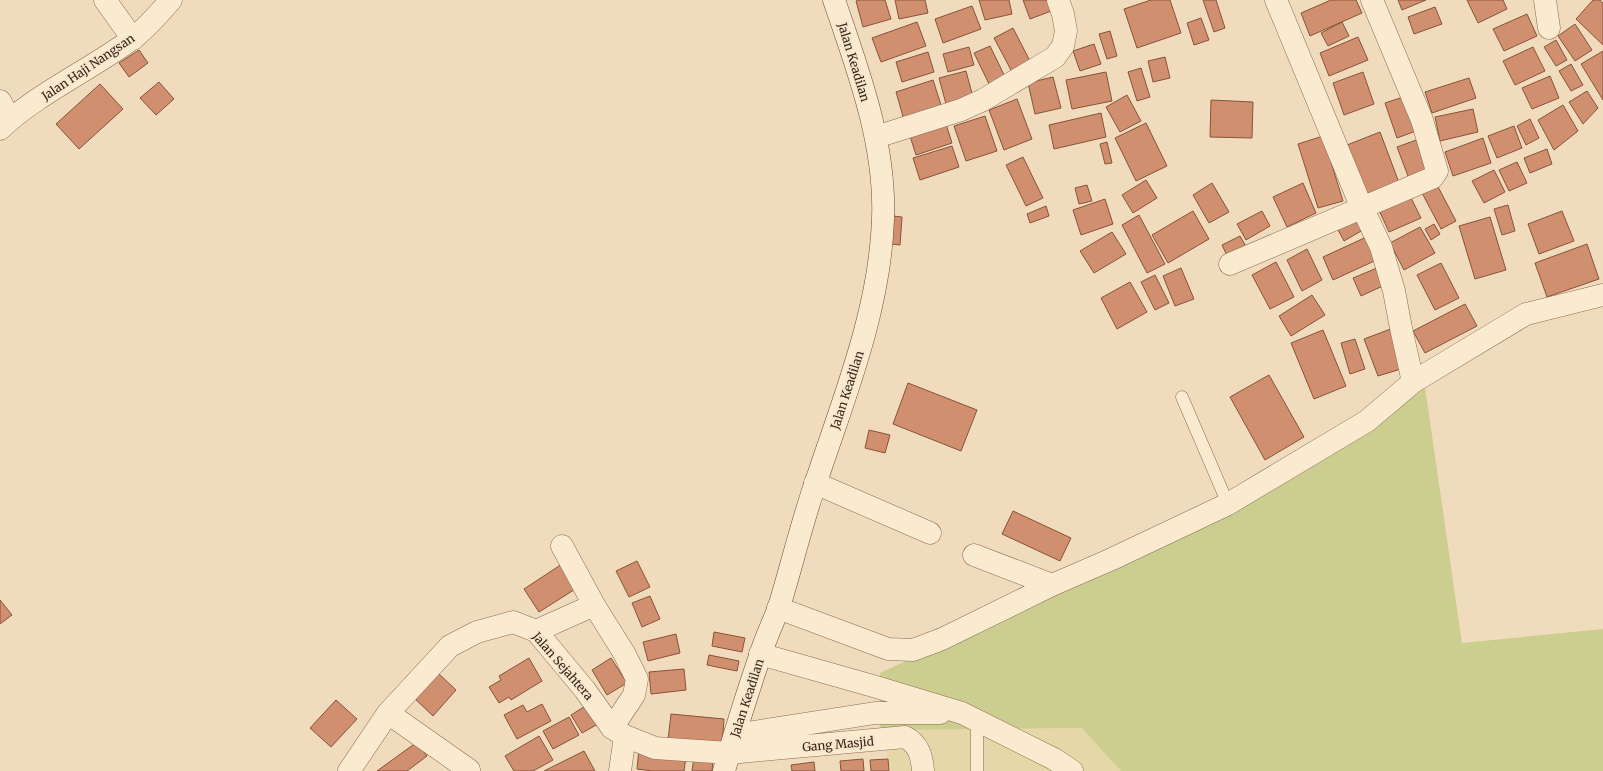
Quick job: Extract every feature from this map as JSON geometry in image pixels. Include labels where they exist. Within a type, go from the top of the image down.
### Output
[{"type":"street","points":[[104,0],[133,39]]},
{"type":"street","name":"Jalan Haji Nangsan","points":[[3,116],[80,72],[133,39],[171,0]]},
{"type":"street","name":"Jalan Keadilan","points":[[729,753],[760,654],[778,608],[815,482],[857,361],[874,297],[881,250],[883,218],[882,176],[876,137],[857,68],[834,0]]},
{"type":"street","points":[[876,137],[961,110],[983,100],[1055,57],[1063,46],[1066,32],[1063,14],[1058,0]]},
{"type":"street","points":[[1276,0],[1362,208],[1381,247],[1390,276],[1413,382]]},
{"type":"street","points":[[1230,264],[1432,178],[1437,171],[1422,120],[1372,0]]},
{"type":"street","points":[[1545,0],[1549,28]]},
{"type":"street","points":[[778,608],[888,649],[913,650],[942,639],[1052,585],[1112,559],[1228,504],[1368,421],[1413,382],[1526,314],[1603,295]]},
{"type":"street","points":[[815,482],[930,533]]},
{"type":"street","points":[[562,546],[594,605],[624,652],[637,679],[634,695],[618,732],[620,771]]},
{"type":"street","points":[[974,555],[1052,585]]},
{"type":"street","points":[[536,631],[594,605]]},
{"type":"street","name":"Jalan Sejahtera","points":[[349,771],[388,712],[450,646],[477,632],[513,622],[536,631],[618,732]]},
{"type":"street","points":[[760,654],[873,686],[970,717],[1054,759],[1072,771]]},
{"type":"street","points":[[388,712],[469,770]]},
{"type":"street","points":[[618,732],[655,748],[729,753],[875,713],[970,717]]},
{"type":"street","name":"Gang Masjid","points":[[729,753],[905,737],[915,744],[922,759],[923,771]]},
{"type":"lane","points":[[1182,397],[1228,504]]},
{"type":"lane","points":[[970,717],[977,771]]},
{"type":"shaded area","points":[[1082,728],[1121,771],[891,771],[880,730]]},
{"type":"green space","points":[[1424,380],[1462,643],[1603,629],[1603,771],[1121,771],[1082,728],[880,730],[880,673],[1197,524]]},
{"type":"building","points":[[885,0],[891,19],[863,27],[856,1]]},
{"type":"building","points":[[895,0],[925,0],[928,13],[899,19]]},
{"type":"building","points":[[979,0],[1009,0],[1012,14],[985,20]]},
{"type":"building","points":[[1023,0],[1051,0],[1054,10],[1030,19]]},
{"type":"building","points":[[1151,0],[1170,0],[1181,33],[1137,48],[1124,9]]},
{"type":"building","points":[[1203,0],[1216,0],[1225,28],[1214,32]]},
{"type":"building","points":[[1331,0],[1356,0],[1362,13],[1310,36],[1301,13]]},
{"type":"building","points":[[1398,0],[1426,0],[1402,10]]},
{"type":"building","points":[[1467,0],[1503,0],[1507,9],[1478,23]]},
{"type":"building","points":[[1593,0],[1600,0],[1603,3],[1603,45],[1576,19]]},
{"type":"building","points":[[972,6],[981,29],[943,43],[935,19]]},
{"type":"building","points":[[1435,7],[1442,24],[1414,34],[1408,17]]},
{"type":"building","points":[[1527,14],[1537,36],[1504,51],[1493,29]]},
{"type":"building","points":[[1201,18],[1209,40],[1194,45],[1187,23]]},
{"type":"building","points":[[917,22],[926,46],[881,62],[872,38]]},
{"type":"building","points":[[1342,22],[1349,36],[1328,46],[1321,33]]},
{"type":"building","points":[[1575,24],[1592,50],[1575,61],[1558,36]]},
{"type":"building","points":[[1013,28],[1031,63],[1012,72],[994,38]]},
{"type":"building","points":[[1110,31],[1117,56],[1107,59],[1099,34]]},
{"type":"building","points":[[1358,37],[1368,60],[1329,76],[1320,53]]},
{"type":"building","points":[[1556,40],[1567,60],[1556,66],[1544,47]]},
{"type":"building","points":[[1094,44],[1101,64],[1080,71],[1073,51]]},
{"type":"building","points":[[990,46],[1006,79],[990,86],[974,53]]},
{"type":"building","points":[[969,47],[974,65],[948,72],[943,54]]},
{"type":"building","points":[[1533,47],[1545,71],[1515,85],[1503,61]]},
{"type":"building","points":[[139,50],[148,63],[129,77],[119,63]]},
{"type":"building","points":[[1603,51],[1603,100],[1581,64]]},
{"type":"building","points":[[928,52],[934,72],[902,82],[896,62]]},
{"type":"building","points":[[1165,57],[1170,78],[1153,82],[1148,61]]},
{"type":"building","points":[[1571,64],[1583,85],[1571,91],[1559,71]]},
{"type":"building","points":[[1141,68],[1150,97],[1137,101],[1128,72]]},
{"type":"building","points":[[966,71],[973,97],[946,104],[939,78]]},
{"type":"building","points":[[1106,72],[1112,101],[1072,109],[1066,80]]},
{"type":"building","points":[[1363,72],[1374,104],[1344,115],[1333,83]]},
{"type":"building","points":[[1550,76],[1559,98],[1532,109],[1522,88]]},
{"type":"building","points":[[1053,77],[1061,108],[1035,114],[1028,83]]},
{"type":"building","points":[[1469,78],[1476,98],[1432,113],[1425,92]]},
{"type":"building","points":[[933,80],[942,108],[904,120],[896,92]]},
{"type":"building","points":[[159,82],[174,99],[156,115],[140,98]]},
{"type":"building","points":[[100,84],[123,109],[79,149],[56,124]]},
{"type":"building","points":[[1587,91],[1598,108],[1583,124],[1569,102]]},
{"type":"building","points":[[1127,95],[1141,121],[1120,132],[1106,107]]},
{"type":"building","points":[[1403,97],[1416,131],[1397,138],[1385,103]]},
{"type":"building","points":[[1017,99],[1032,139],[1004,150],[989,110]]},
{"type":"building","points":[[1211,100],[1253,102],[1252,138],[1210,137]]},
{"type":"building","points":[[1563,105],[1578,131],[1554,150],[1538,120]]},
{"type":"building","points":[[1473,109],[1478,132],[1440,141],[1435,117]]},
{"type":"building","points":[[1101,113],[1106,137],[1054,149],[1049,125]]},
{"type":"building","points":[[985,116],[997,151],[966,161],[954,126]]},
{"type":"building","points":[[1530,119],[1539,138],[1526,145],[1517,126]]},
{"type":"building","points":[[945,121],[952,143],[916,155],[909,133]]},
{"type":"building","points":[[1146,123],[1167,166],[1136,181],[1115,138]]},
{"type":"building","points":[[1514,126],[1522,148],[1497,158],[1488,136]]},
{"type":"building","points":[[1380,132],[1401,188],[1369,201],[1347,145]]},
{"type":"building","points":[[1323,136],[1343,201],[1318,208],[1298,144]]},
{"type":"building","points":[[1483,138],[1491,163],[1453,176],[1445,152]]},
{"type":"building","points":[[1419,139],[1434,176],[1411,184],[1397,147]]},
{"type":"building","points":[[1107,142],[1112,163],[1105,164],[1100,144]]},
{"type":"building","points":[[952,146],[959,167],[920,180],[913,158]]},
{"type":"building","points":[[1547,149],[1552,164],[1530,173],[1524,158]]},
{"type":"building","points":[[1023,157],[1043,198],[1026,206],[1006,165]]},
{"type":"building","points":[[1517,162],[1527,183],[1509,191],[1499,170]]},
{"type":"building","points":[[1494,170],[1505,192],[1484,203],[1472,181]]},
{"type":"building","points":[[1146,180],[1157,198],[1133,213],[1122,195]]},
{"type":"building","points":[[1212,183],[1229,212],[1209,223],[1193,195]]},
{"type":"building","points":[[1303,183],[1316,213],[1287,227],[1273,197]]},
{"type":"building","points":[[1436,183],[1456,221],[1441,229],[1421,191]]},
{"type":"building","points":[[1087,185],[1092,201],[1079,204],[1075,188]]},
{"type":"building","points":[[1409,194],[1421,218],[1389,232],[1378,208]]},
{"type":"building","points":[[1105,199],[1113,224],[1081,235],[1073,210]]},
{"type":"building","points":[[1508,205],[1515,231],[1502,235],[1494,209]]},
{"type":"building","points":[[1046,206],[1049,216],[1030,223],[1027,214]]},
{"type":"building","points":[[1193,211],[1209,239],[1168,263],[1152,235]]},
{"type":"building","points":[[1262,211],[1270,226],[1246,240],[1237,224]]},
{"type":"building","points":[[1562,211],[1574,241],[1539,254],[1528,224]]},
{"type":"building","points":[[1360,212],[1368,227],[1344,241],[1336,226]]},
{"type":"building","points":[[884,215],[902,217],[900,245],[882,243]]},
{"type":"building","points":[[1139,215],[1165,264],[1147,273],[1122,225]]},
{"type":"building","points":[[1490,217],[1506,270],[1475,279],[1459,226]]},
{"type":"building","points":[[1434,224],[1440,234],[1431,240],[1425,229]]},
{"type":"building","points":[[1420,227],[1435,253],[1404,270],[1390,243]]},
{"type":"building","points":[[1112,232],[1126,254],[1094,273],[1080,251]]},
{"type":"building","points":[[1373,234],[1383,257],[1333,280],[1323,257]]},
{"type":"building","points":[[1240,236],[1248,250],[1229,260],[1222,245]]},
{"type":"building","points":[[1587,244],[1599,279],[1547,297],[1535,263]]},
{"type":"building","points":[[1307,249],[1322,280],[1302,291],[1287,260]]},
{"type":"building","points":[[1276,262],[1294,297],[1270,309],[1252,275]]},
{"type":"building","points":[[1441,263],[1459,298],[1435,310],[1417,275]]},
{"type":"building","points":[[1181,268],[1194,299],[1175,306],[1163,276]]},
{"type":"building","points":[[1377,268],[1385,285],[1361,296],[1353,278]]},
{"type":"building","points":[[1155,275],[1169,303],[1155,310],[1141,282]]},
{"type":"building","points":[[1130,282],[1147,312],[1117,329],[1101,298]]},
{"type":"building","points":[[1312,295],[1325,315],[1291,336],[1279,316]]},
{"type":"building","points":[[1465,304],[1477,326],[1425,353],[1413,331]]},
{"type":"building","points":[[1396,327],[1401,369],[1378,376],[1364,339]]},
{"type":"building","points":[[1323,330],[1346,386],[1314,399],[1291,343]]},
{"type":"building","points":[[1355,339],[1365,369],[1350,374],[1341,343]]},
{"type":"building","points":[[1269,375],[1304,437],[1265,460],[1230,397]]},
{"type":"building","points":[[908,383],[977,410],[961,451],[893,424]]},
{"type":"building","points":[[869,430],[890,435],[885,453],[865,448]]},
{"type":"building","points":[[1013,511],[1071,538],[1060,561],[1002,534]]},
{"type":"building","points":[[637,561],[650,587],[629,597],[616,571]]},
{"type":"building","points":[[562,564],[577,588],[539,612],[524,589]]},
{"type":"building","points":[[650,596],[660,619],[642,627],[632,603]]},
{"type":"building","points":[[0,600],[12,615],[0,624]]},
{"type":"building","points":[[714,632],[745,638],[742,652],[712,646]]},
{"type":"building","points":[[676,634],[680,653],[648,661],[643,642]]},
{"type":"building","points":[[709,655],[739,661],[737,671],[707,665]]},
{"type":"building","points":[[529,658],[542,681],[511,700],[509,697],[499,703],[489,687],[501,680],[499,676]]},
{"type":"building","points":[[611,658],[627,683],[607,695],[592,670]]},
{"type":"building","points":[[684,669],[686,690],[651,694],[649,672]]},
{"type":"building","points":[[438,673],[456,690],[433,716],[414,698]]},
{"type":"building","points":[[336,700],[357,719],[331,747],[310,728]]},
{"type":"building","points":[[542,704],[551,721],[517,739],[504,715],[523,705],[527,712]]},
{"type":"building","points":[[587,705],[598,724],[582,733],[571,715]]},
{"type":"building","points":[[671,714],[724,719],[722,745],[668,740]]},
{"type":"building","points":[[569,717],[579,735],[553,749],[543,731]]},
{"type":"building","points":[[539,736],[553,760],[533,771],[514,771],[505,756]]},
{"type":"building","points":[[417,742],[427,756],[407,771],[377,771]]},
{"type":"building","points":[[639,749],[686,757],[684,771],[652,771],[637,769]]},
{"type":"building","points":[[584,751],[595,771],[544,771]]},
{"type":"building","points":[[694,757],[713,760],[712,771],[692,771]]},
{"type":"building","points":[[863,759],[864,771],[841,771],[840,761]]},
{"type":"building","points":[[888,759],[889,771],[871,771],[870,760]]},
{"type":"building","points":[[814,762],[815,771],[792,771],[791,765]]}]
